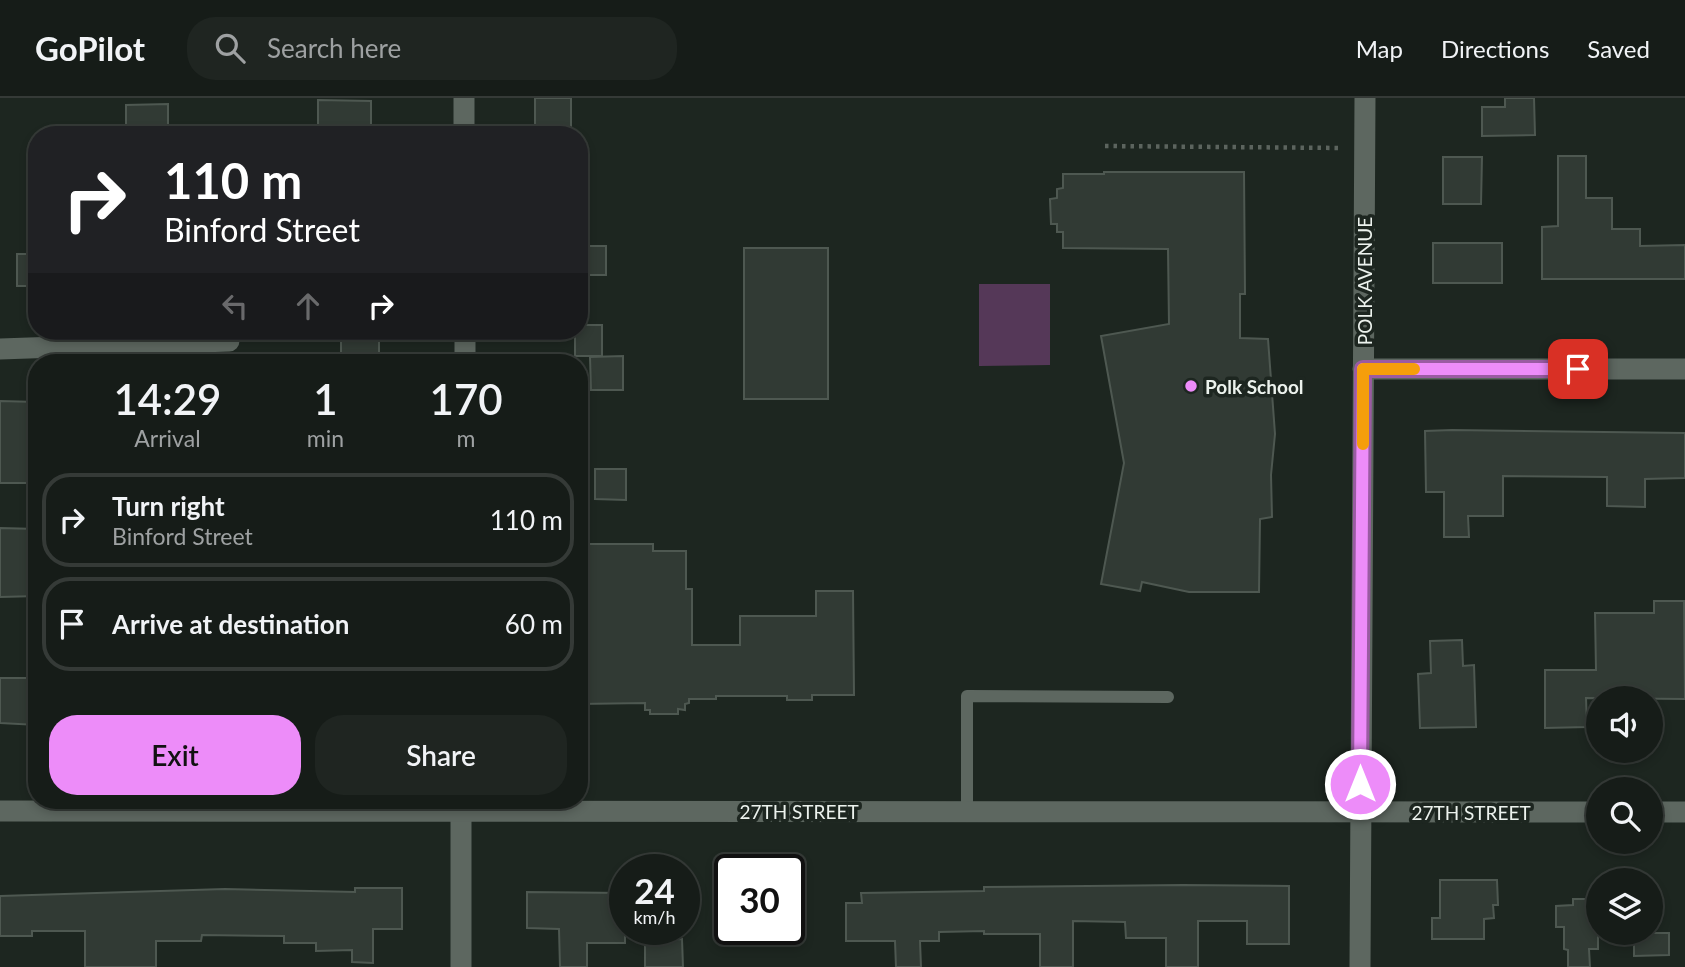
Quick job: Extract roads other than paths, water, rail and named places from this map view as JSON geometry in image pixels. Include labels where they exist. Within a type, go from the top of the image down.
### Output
[{"type":"street","points":[[464,98],[464,126]]},
{"type":"street","name":"POLK AVENUE","points":[[1360,967],[1365,98]]},
{"type":"street","points":[[0,349],[229,341]]},
{"type":"street","points":[[1363,369],[1685,369]]},
{"type":"street","name":"27TH STREET","points":[[588,807],[967,812],[1586,812]]},
{"type":"street","name":"27TH STREET","points":[[0,811],[154,809]]},
{"type":"street","points":[[461,809],[461,967]]},
{"type":"street","points":[[1663,812],[1685,812]]},
{"type":"lane","points":[[967,812],[967,696],[1168,697]]},
{"type":"place","name":"Polk School","points":[[1191,386]]}]
